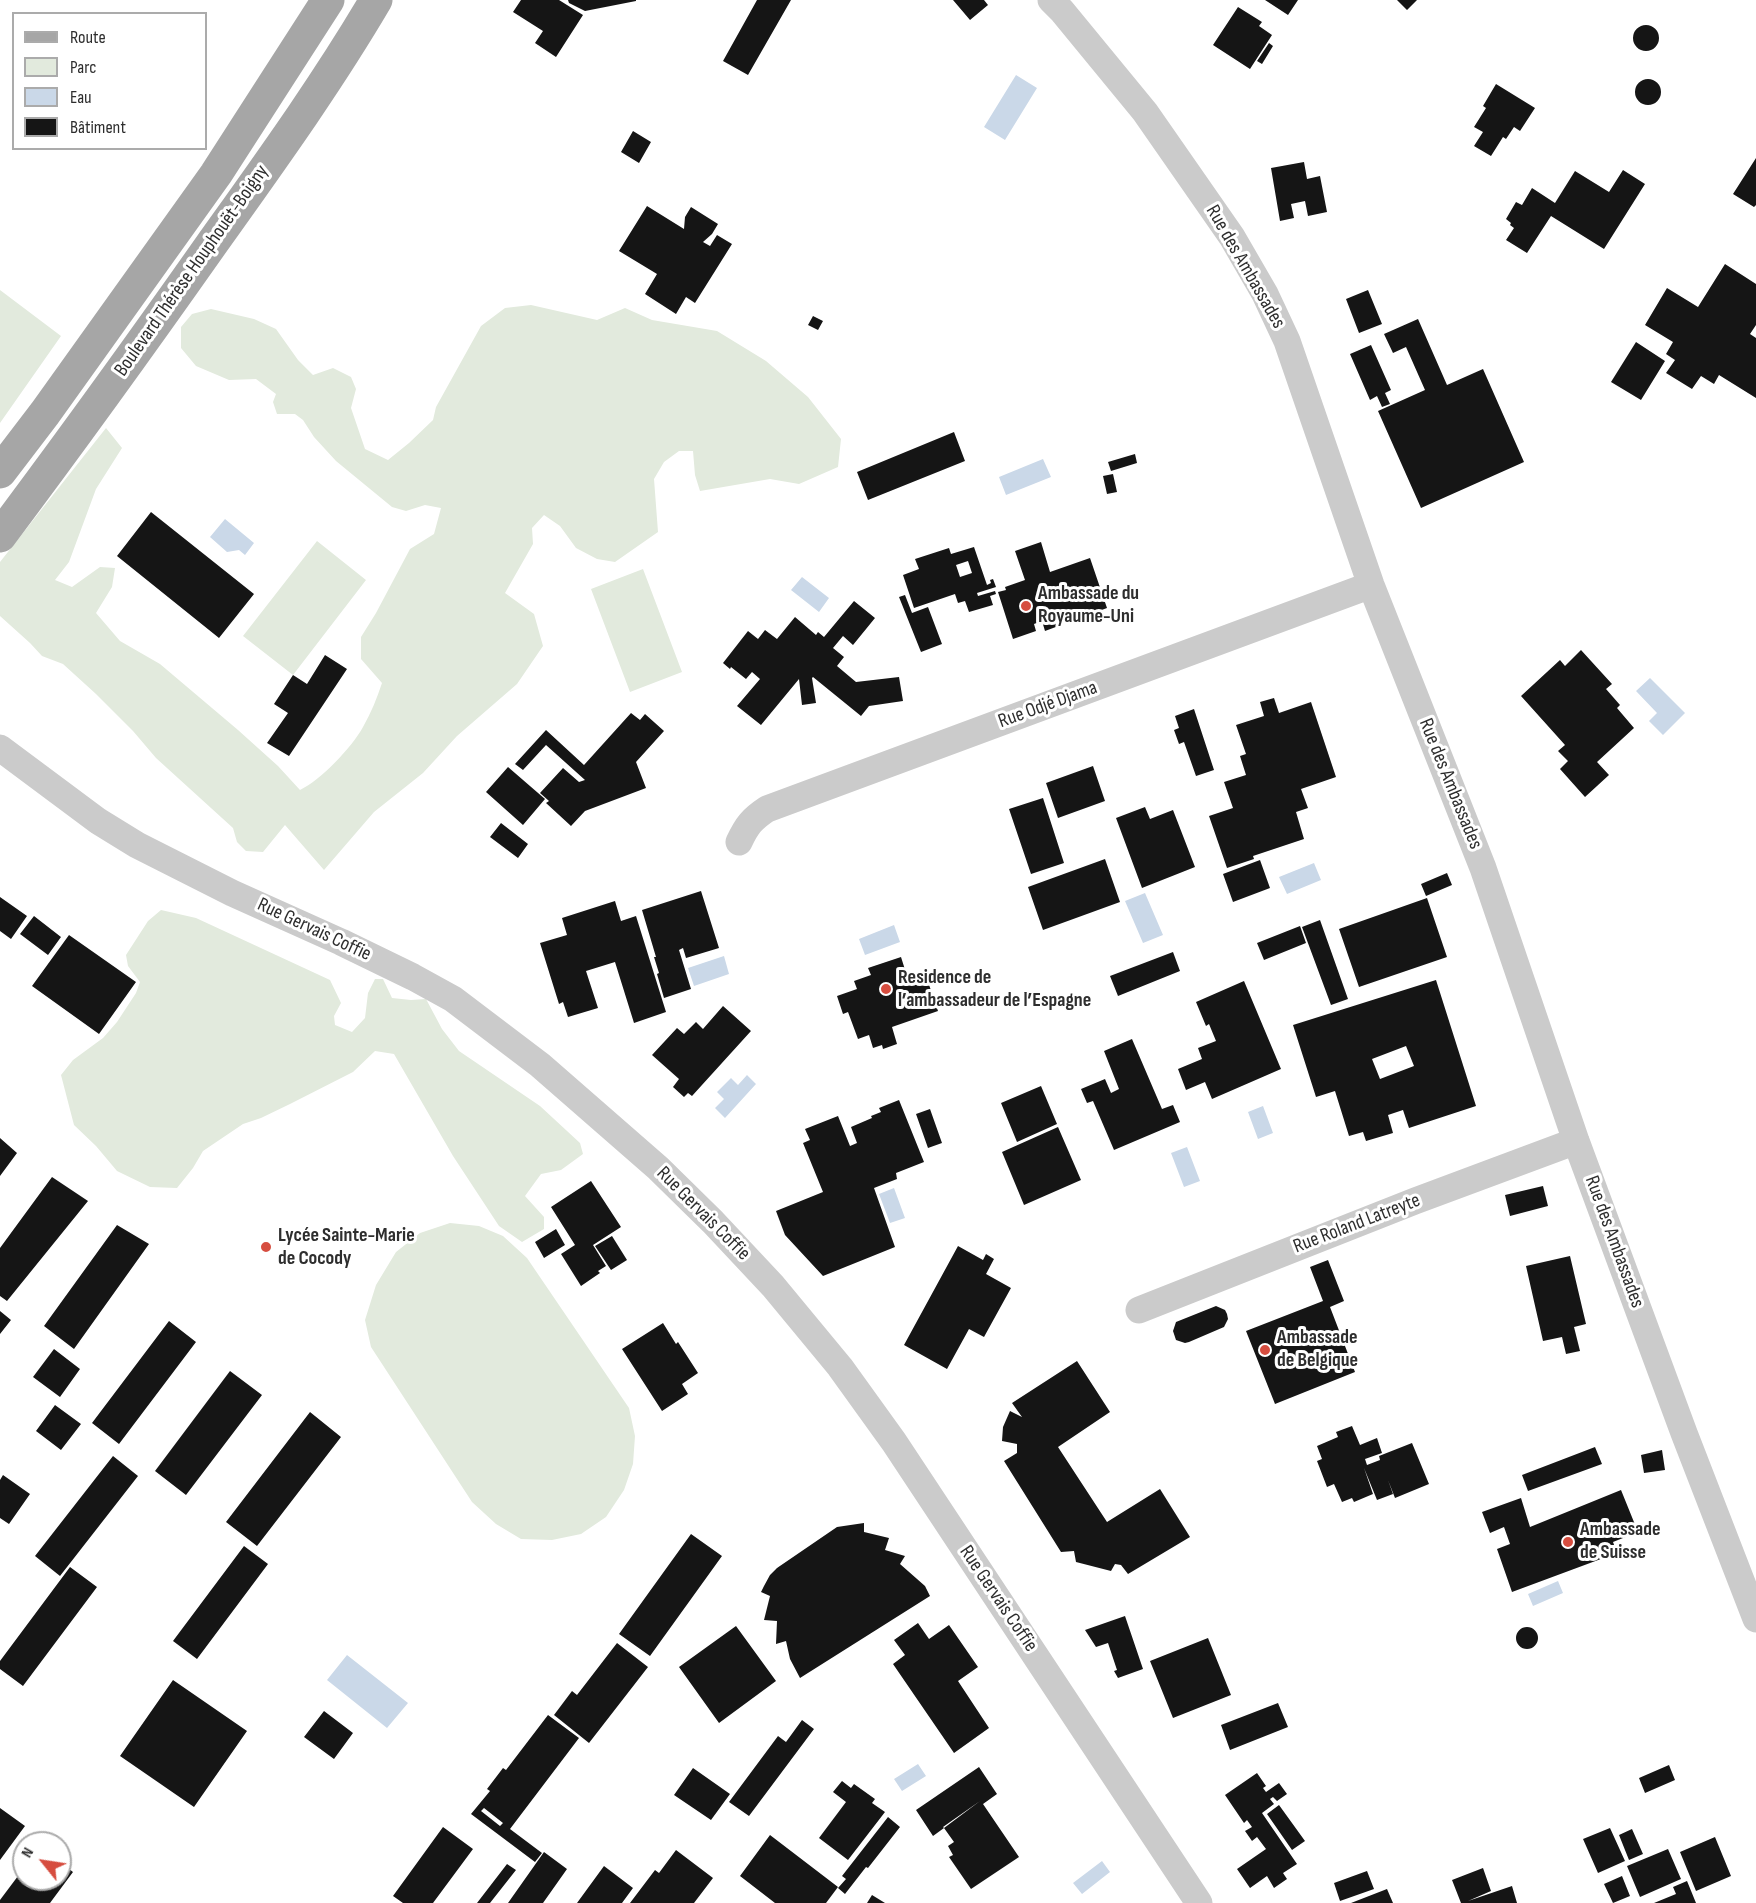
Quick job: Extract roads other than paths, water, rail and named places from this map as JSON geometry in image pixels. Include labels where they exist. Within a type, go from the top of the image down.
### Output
[{"type":"main road","name":"Boulevard Thérèse Houphouët-Boigny","points":[[0,472],[45,413],[216,174],[328,0]]},
{"type":"main road","name":"Boulevard Thérèse Houphouët-Boigny","points":[[0,536],[83,426],[256,181],[312,100],[376,0]]},
{"type":"street","name":"Rue des Ambassades","points":[[1051,0],[1145,112],[1232,237],[1265,294],[1287,341],[1371,585],[1483,868],[1576,1141],[1684,1433],[1756,1619]]},
{"type":"street","name":"Rue Odjé Djama","points":[[739,842],[747,825],[768,809],[1371,585]]},
{"type":"street","name":"Rue Gervais Coffie","points":[[0,748],[98,821],[137,845],[232,893],[352,946],[453,999],[540,1065],[658,1168],[713,1222],[773,1287],[840,1367],[894,1442],[1199,1903]]},
{"type":"street","name":"Rue Roland Latreyte","points":[[1139,1310],[1576,1141]]},
{"type":"water","points":[[1016,75],[1037,88],[1005,140],[984,127]]},
{"type":"water","points":[[1043,459],[1051,477],[1006,495],[999,477]]},
{"type":"water","points":[[225,519],[254,543],[245,555],[239,550],[227,552],[210,537]]},
{"type":"water","points":[[802,577],[829,598],[819,612],[791,590]]},
{"type":"water","points":[[1650,678],[1685,713],[1663,735],[1649,721],[1657,713],[1636,691]]},
{"type":"water","points":[[1314,863],[1321,880],[1287,894],[1279,877]]},
{"type":"water","points":[[1145,893],[1163,935],[1143,943],[1125,901]]},
{"type":"water","points":[[894,925],[900,942],[865,955],[859,939]]},
{"type":"water","points":[[724,956],[729,974],[694,986],[688,968]]},
{"type":"water","points":[[747,1075],[756,1084],[725,1118],[715,1108],[724,1099],[717,1092],[731,1078],[738,1085]]},
{"type":"water","points":[[1263,1106],[1273,1133],[1258,1139],[1248,1112]]},
{"type":"water","points":[[1187,1147],[1200,1181],[1184,1187],[1171,1153]]},
{"type":"water","points":[[894,1188],[905,1218],[890,1223],[879,1194]]},
{"type":"water","points":[[1558,1581],[1563,1593],[1533,1606],[1528,1594]]},
{"type":"water","points":[[347,1655],[408,1703],[387,1728],[327,1680]]},
{"type":"water","points":[[918,1764],[926,1776],[902,1791],[894,1779]]},
{"type":"water","points":[[1102,1861],[1110,1872],[1082,1894],[1073,1883]]},
{"type":"place","name":"Ambassade du Royaume-Uni","points":[[1026,606]]},
{"type":"place","name":"Residence de l’ambassadeur de l’Espagne","points":[[886,989]]},
{"type":"place","name":"Lycée Sainte-Marie de Cocody","points":[[266,1247]]},
{"type":"place","name":"Ambassade de Belgique","points":[[1265,1350]]},
{"type":"place","name":"Ambassade de Suisse","points":[[1568,1542]]}]
